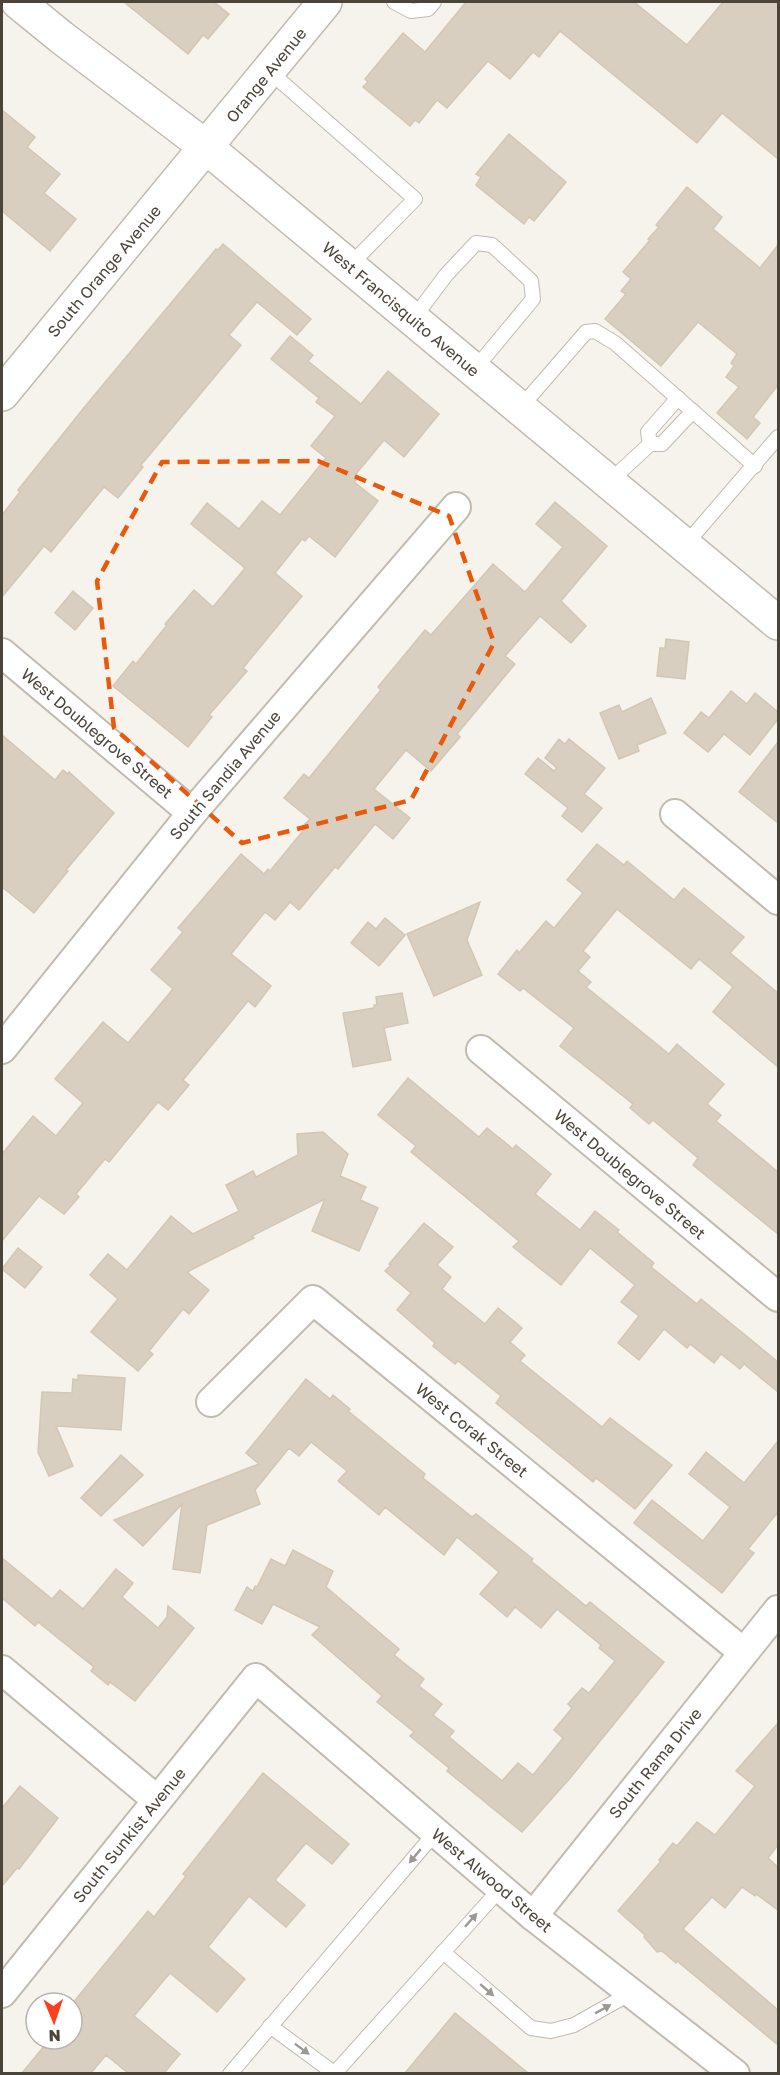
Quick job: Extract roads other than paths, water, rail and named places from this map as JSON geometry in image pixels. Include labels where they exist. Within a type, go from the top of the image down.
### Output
[{"type":"street","name":"West Francisquito Avenue","points":[[18,2],[206,147],[778,623]]},
{"type":"street","name":"Orange Avenue","points":[[206,147],[326,2]]},
{"type":"street","name":"South Orange Avenue","points":[[2,394],[206,147]]},
{"type":"street","name":"South Sandia Avenue","points":[[2,1050],[192,813],[456,507]]},
{"type":"street","name":"West Doublegrove Street","points":[[2,653],[192,813]]},
{"type":"street","points":[[675,814],[778,900]]},
{"type":"street","name":"West Doublegrove Street","points":[[481,1050],[778,1297]]},
{"type":"street","name":"West Corak Street","points":[[211,1402],[313,1300],[743,1652]]},
{"type":"street","name":"South Rama Drive","points":[[532,1916],[778,1610]]},
{"type":"street","points":[[2,1670],[157,1800]]},
{"type":"street","name":"West Alwood Street","points":[[256,1678],[532,1916],[735,2073]]},
{"type":"street","name":"South Sunkist Avenue","points":[[2,1993],[256,1678]]},
{"type":"lane","points":[[394,2],[411,11],[428,9],[434,2]]},
{"type":"lane","points":[[269,71],[415,199],[349,266]]},
{"type":"lane","points":[[413,319],[446,275],[476,243],[492,244],[531,281],[533,299],[474,370]]},
{"type":"lane","points":[[520,408],[586,332],[595,331],[606,336],[755,466]]},
{"type":"lane","points":[[650,444],[648,432],[678,398]]},
{"type":"lane","points":[[608,483],[650,444],[662,444],[693,411]]},
{"type":"lane","points":[[685,544],[778,437]]},
{"type":"lane","points":[[230,2073],[435,1833]]},
{"type":"lane","points":[[270,2026],[334,2073],[500,1889]]},
{"type":"lane","points":[[443,1952],[531,2028],[551,2031],[574,2025],[631,1993]]}]
